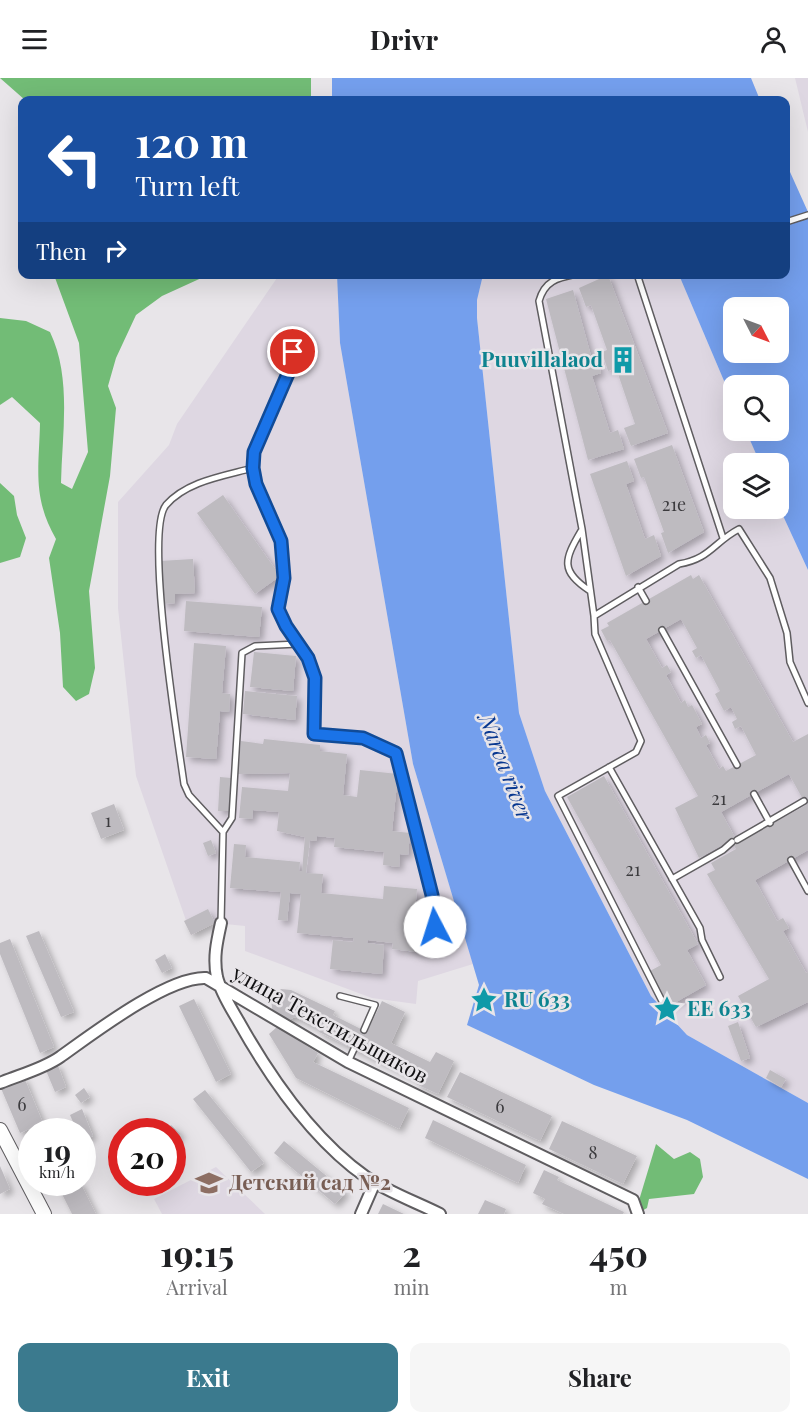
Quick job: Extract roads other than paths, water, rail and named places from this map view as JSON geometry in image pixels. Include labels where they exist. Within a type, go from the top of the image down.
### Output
[{"type":"street","points":[[221,923],[215,964],[221,989],[256,1053],[282,1091],[344,1158],[375,1182],[440,1214]]},
{"type":"street","name":"улица Текстильщиков","points":[[0,1083],[58,1058],[99,1028],[195,978],[206,978],[221,989],[348,1062],[633,1200],[638,1214]]},
{"type":"street","points":[[0,1130],[44,1214]]},
{"type":"street","points":[[361,1214],[375,1182]]},
{"type":"lane","points":[[790,221],[808,215]]},
{"type":"lane","points":[[560,279],[549,282],[542,290],[539,301],[582,529],[595,634],[641,741],[636,752],[558,796],[664,1005]]},
{"type":"lane","points":[[639,279],[723,538]]},
{"type":"lane","points":[[298,332],[290,369],[254,452],[253,468],[256,484],[281,541],[284,578],[278,609],[308,658],[315,678],[314,734],[363,738],[396,753],[432,895],[435,927]]},
{"type":"lane","points":[[223,832],[189,795],[184,784],[157,568],[158,523],[165,506],[189,488],[253,468]]},
{"type":"lane","points":[[582,529],[567,559],[569,572],[574,581],[590,591]]},
{"type":"lane","points":[[594,616],[679,564],[706,556],[723,538],[739,529],[770,578],[785,624],[790,662],[808,703]]},
{"type":"lane","points":[[638,587],[646,601]]},
{"type":"lane","points":[[662,630],[738,765]]},
{"type":"lane","points":[[221,923],[223,832],[232,818],[242,653],[255,646],[298,644]]},
{"type":"lane","points":[[609,767],[700,928],[702,940],[720,977]]},
{"type":"lane","points":[[754,794],[770,823]]},
{"type":"lane","points":[[672,879],[804,801]]},
{"type":"lane","points":[[790,860],[808,891]]},
{"type":"lane","points":[[340,996],[375,1005],[364,1030]]},
{"type":"lane","points":[[348,1062],[354,1049]]},
{"type":"water","points":[[332,78],[751,78],[758,96],[332,96]]},
{"type":"water","points":[[790,172],[808,212],[808,570],[785,519],[789,519],[789,453],[756,453],[750,441],[789,441],[789,375],[723,375],[723,378],[681,279],[790,279]]},
{"type":"water","name":"Narva river","points":[[337,279],[482,279],[477,300],[477,318],[519,713],[545,791],[651,996],[687,1035],[808,1103],[808,1179],[687,1120],[594,1085],[467,1025],[479,985],[413,764],[340,343]]},
{"type":"place","name":"Puuvillalaod","points":[[623,360]]},
{"type":"place","name":"RU 633","points":[[484,1000]]},
{"type":"place","name":"EE 633","points":[[667,1009]]},
{"type":"place","name":"Детский сад №2","points":[[209,1183]]}]
